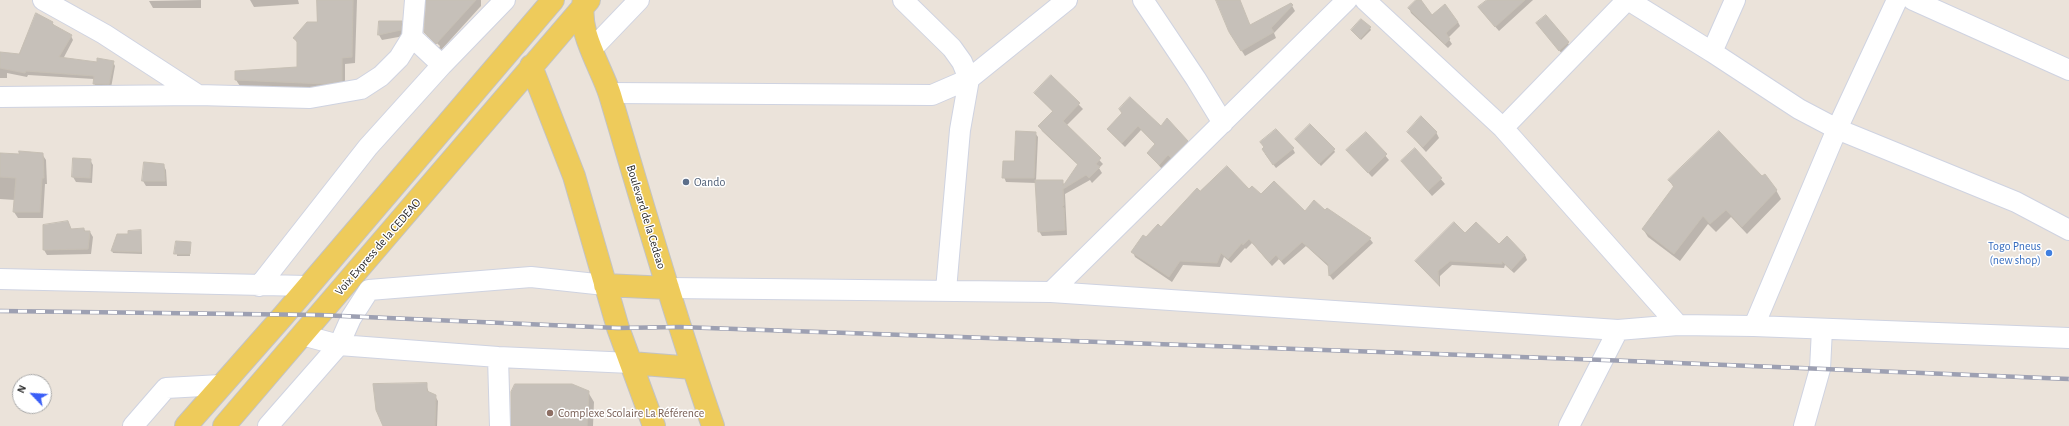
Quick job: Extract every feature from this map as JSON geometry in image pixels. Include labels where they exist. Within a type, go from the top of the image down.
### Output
[{"type":"main road","points":[[552,2],[545,39],[531,66],[574,176],[605,285],[654,426]]},
{"type":"main road","points":[[186,426],[552,2]]},
{"type":"main road","name":"Boulevard de la Cedeao","points":[[585,3],[586,32],[609,93],[668,288],[713,426]]},
{"type":"main road","points":[[531,66],[585,3]]},
{"type":"main road","name":"Voix Express de la CEDEAO","points":[[224,426],[531,66]]},
{"type":"main road","points":[[605,285],[668,288]]},
{"type":"main road","points":[[631,363],[693,368]]},
{"type":"street","points":[[43,0],[104,34],[198,95]]},
{"type":"street","points":[[0,97],[198,95],[310,98],[361,89],[381,76],[399,58],[412,37],[415,0]]},
{"type":"street","points":[[258,286],[368,147],[442,65],[506,0]]},
{"type":"street","points":[[592,49],[639,0]]},
{"type":"street","points":[[903,0],[952,48],[962,62],[969,79],[960,130],[946,290]]},
{"type":"street","points":[[609,93],[932,95],[946,91],[969,79],[1067,0]]},
{"type":"street","points":[[1143,0],[1196,79],[1223,123]]},
{"type":"street","points":[[1051,292],[1347,0]]},
{"type":"street","points":[[1365,0],[1504,128],[1678,325]]},
{"type":"street","points":[[1504,128],[1628,0],[1712,52],[1800,110],[1837,129],[2016,202],[2069,230]]},
{"type":"street","points":[[1712,52],[1735,0]]},
{"type":"street","points":[[1754,326],[1837,129],[1897,0]]},
{"type":"street","points":[[1912,0],[2069,70]]},
{"type":"street","points":[[412,37],[442,65]]},
{"type":"street","points":[[268,426],[339,345],[351,318],[369,290],[531,277],[605,285]]},
{"type":"street","points":[[0,279],[307,286]]},
{"type":"street","points":[[668,288],[1051,292],[1618,330],[1678,325],[1754,326],[2069,338]]},
{"type":"street","points":[[1804,426],[1820,369],[1822,329]]},
{"type":"street","points":[[1569,426],[1618,330]]},
{"type":"street","points":[[302,335],[339,345],[498,357],[631,363]]},
{"type":"street","points":[[498,357],[500,426]]},
{"type":"street","points":[[132,426],[166,388],[221,385]]},
{"type":"building","points":[[317,0],[353,0],[352,57],[342,58],[342,81],[326,84],[235,80],[235,71],[297,67],[297,41],[293,38],[307,22],[317,22]]},
{"type":"building","points":[[426,0],[476,0],[436,44],[424,32]]},
{"type":"building","points":[[1216,0],[1240,0],[1250,25],[1291,3],[1293,5],[1271,28],[1274,32],[1241,51],[1229,32]]},
{"type":"building","points":[[1416,0],[1421,0],[1432,15],[1445,4],[1458,22],[1446,33],[1450,39],[1445,44],[1408,8]]},
{"type":"building","points":[[1487,0],[1525,0],[1495,27],[1478,7]]},
{"type":"building","points":[[36,13],[72,35],[59,57],[97,62],[97,58],[114,61],[109,84],[93,84],[94,76],[26,71],[25,73],[0,68],[0,52],[19,54]]},
{"type":"building","points":[[1546,15],[1569,42],[1559,51],[1536,23]]},
{"type":"building","points":[[1361,19],[1371,27],[1360,39],[1351,30]]},
{"type":"building","points":[[379,21],[402,21],[401,30],[378,35]]},
{"type":"building","points":[[1051,75],[1080,103],[1063,121],[1101,158],[1096,164],[1100,167],[1089,178],[1086,175],[1063,189],[1064,205],[1062,207],[1064,208],[1065,230],[1038,232],[1035,180],[1063,180],[1063,186],[1078,164],[1038,126],[1053,111],[1034,93]]},
{"type":"building","points":[[1130,97],[1161,126],[1167,118],[1188,141],[1171,158],[1168,155],[1159,165],[1147,153],[1155,144],[1138,126],[1122,143],[1107,129],[1122,113],[1119,109]]},
{"type":"building","points":[[1421,116],[1437,132],[1423,147],[1407,132]]},
{"type":"building","points":[[1310,124],[1335,149],[1319,164],[1295,139]]},
{"type":"building","points":[[1276,129],[1294,148],[1273,165],[1262,149],[1264,147],[1260,142]]},
{"type":"building","points":[[1016,131],[1036,132],[1034,178],[1002,178],[1003,161],[1014,161]]},
{"type":"building","points":[[1719,131],[1762,176],[1765,174],[1777,190],[1742,227],[1726,210],[1710,224],[1703,216],[1674,254],[1642,229],[1674,186],[1668,180]]},
{"type":"building","points":[[1366,132],[1387,154],[1368,173],[1346,150]]},
{"type":"building","points":[[1415,148],[1442,178],[1428,191],[1401,161]]},
{"type":"building","points":[[19,151],[43,153],[44,178],[42,178],[40,212],[13,212],[16,178],[0,177],[0,153],[19,154]]},
{"type":"building","points":[[73,158],[91,159],[90,178],[72,177]]},
{"type":"building","points":[[144,162],[164,164],[165,181],[142,181]]},
{"type":"building","points":[[1227,166],[1249,189],[1252,186],[1261,194],[1274,181],[1305,211],[1314,200],[1325,210],[1327,208],[1371,238],[1329,276],[1328,264],[1302,242],[1281,261],[1276,255],[1269,262],[1249,239],[1243,245],[1242,243],[1228,259],[1221,253],[1217,263],[1180,261],[1169,277],[1131,252],[1143,235],[1146,237],[1158,224],[1161,227],[1197,188],[1200,191]]},
{"type":"building","points":[[68,221],[71,229],[84,228],[84,231],[90,231],[88,249],[43,250],[43,225]]},
{"type":"building","points":[[1454,222],[1465,233],[1476,222],[1499,244],[1507,236],[1525,255],[1511,270],[1502,261],[1502,264],[1450,261],[1438,271],[1439,285],[1415,261]]},
{"type":"building","points":[[141,230],[141,252],[111,251],[117,234],[128,234],[128,231]]},
{"type":"building","points":[[176,241],[191,242],[190,254],[174,254]]},
{"type":"building","points":[[427,383],[427,391],[436,395],[435,426],[383,426],[376,410],[373,384]]},
{"type":"building","points":[[515,384],[572,384],[589,391],[587,426],[511,426],[511,392]]},
{"type":"railway","points":[[0,311],[319,315],[618,328],[680,327],[1604,360],[2069,379]]},
{"type":"place","name":"Oando","points":[[686,182]]},
{"type":"place","name":"Togo Pneus (new shop)","points":[[2049,253]]},
{"type":"place","name":"Complexe Scolaire La Référence","points":[[550,413]]}]
